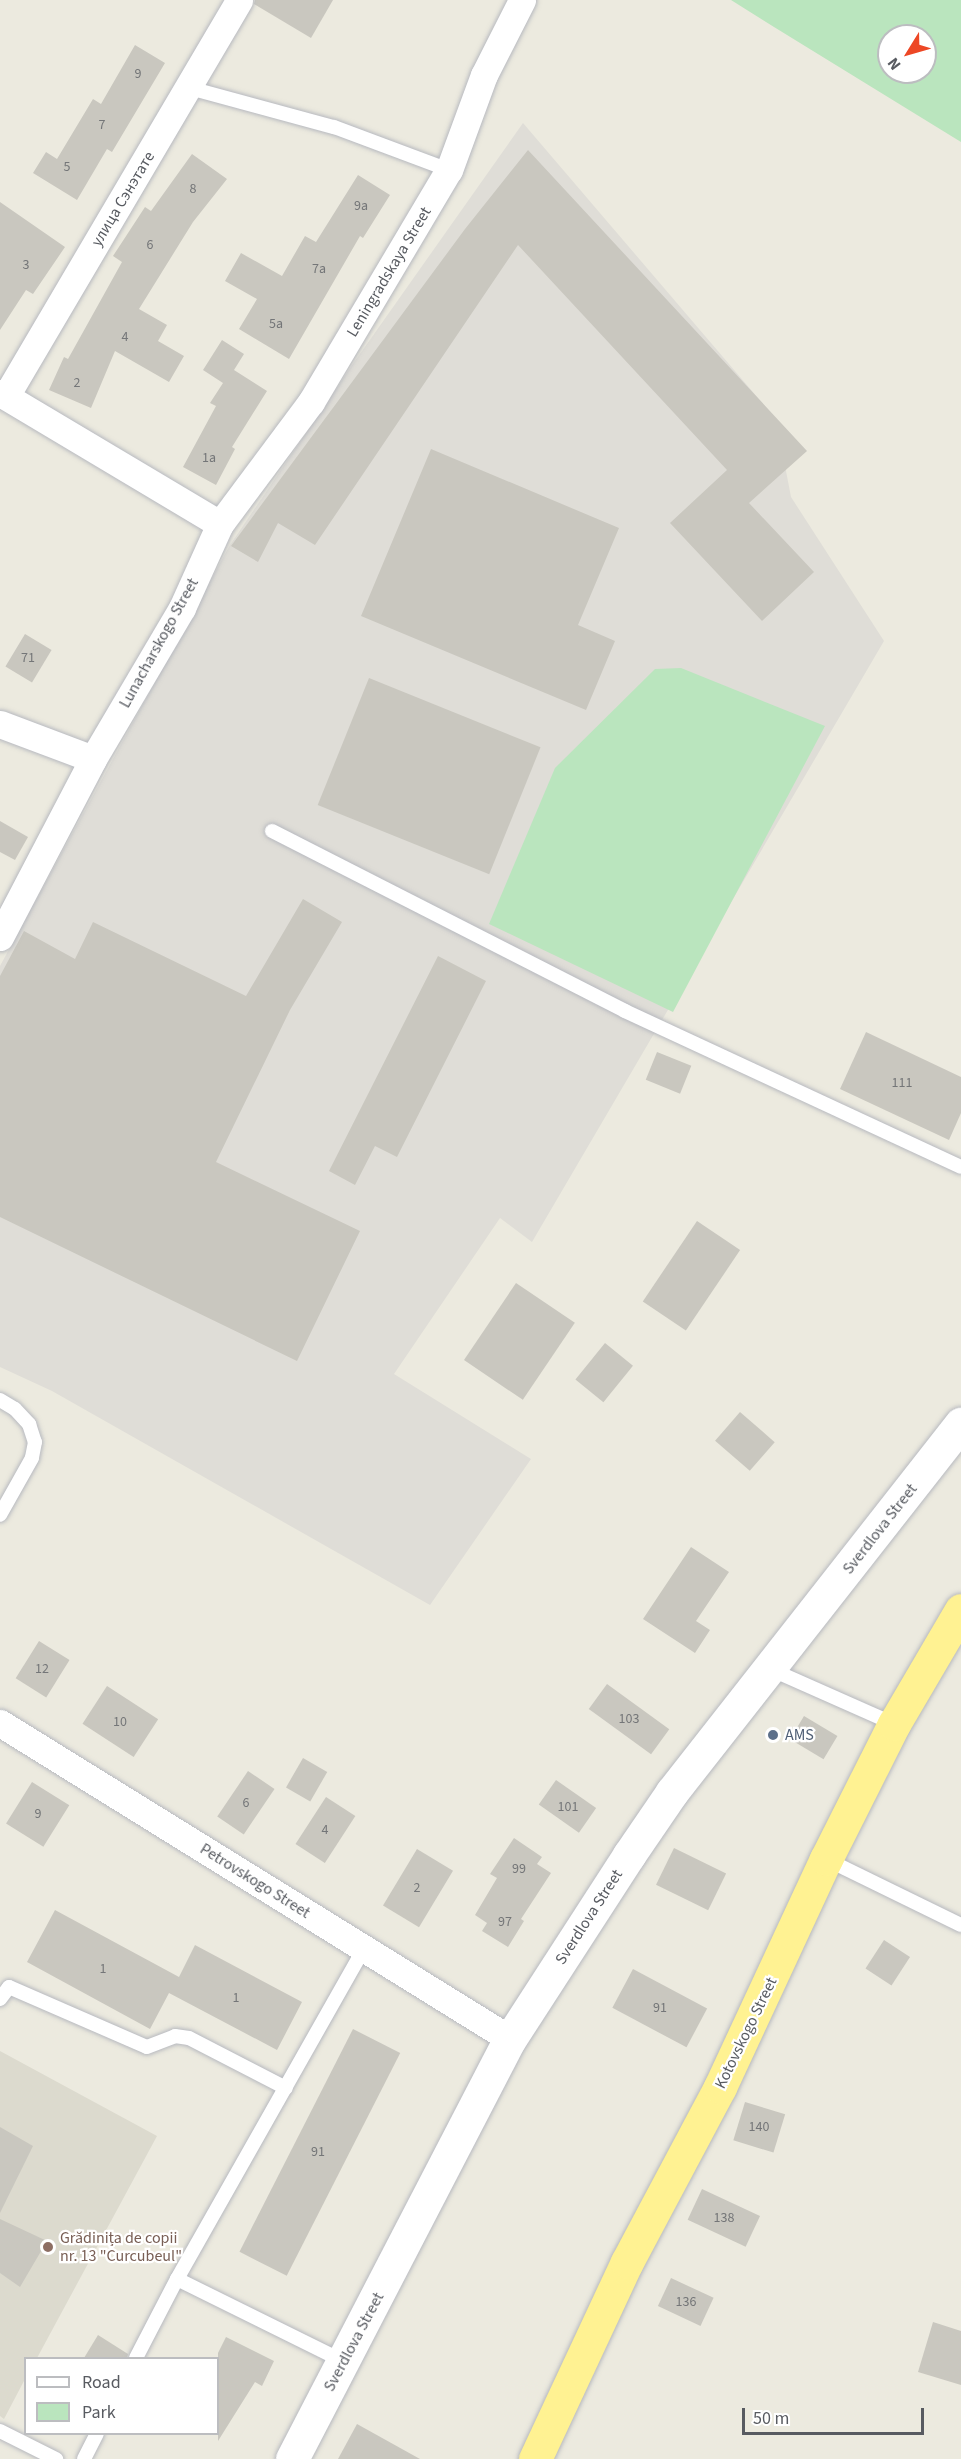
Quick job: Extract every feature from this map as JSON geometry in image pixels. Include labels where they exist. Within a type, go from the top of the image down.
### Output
[{"type":"highway","name":"Kotovskogo Street","points":[[535,2459],[627,2262],[720,2088],[826,1859],[894,1724],[961,1610]]},
{"type":"street","name":"улица Сэнэтате","points":[[3,394],[190,88],[239,0]]},
{"type":"street","name":"Leningradskaya Street","points":[[220,524],[311,402],[449,170],[484,75],[522,0]]},
{"type":"street","points":[[3,394],[220,524]]},
{"type":"street","name":"Lunacharskogo Street","points":[[0,937],[93,759],[183,608],[220,524]]},
{"type":"street","points":[[0,724],[93,759]]},
{"type":"street","name":"Sverdlova Street","points":[[292,2459],[510,2039],[672,1792],[961,1424]]},
{"type":"street","name":"Petrovskogo Street","points":[[0,1724],[510,2039]]},
{"type":"lane","points":[[190,88],[334,127],[449,170]]},
{"type":"lane","points":[[272,831],[624,1011],[961,1167]]},
{"type":"lane","points":[[0,1400],[15,1409],[29,1424],[35,1442],[32,1458],[0,1515]]},
{"type":"lane","points":[[769,1668],[894,1724]]},
{"type":"lane","points":[[826,1859],[961,1924]]},
{"type":"lane","points":[[137,2357],[177,2279],[363,1949]]},
{"type":"lane","points":[[0,1998],[9,1987],[147,2047],[175,2036],[189,2038],[286,2088]]},
{"type":"lane","points":[[177,2279],[344,2362]]},
{"type":"lane","points":[[0,2431],[56,2459]]},
{"type":"lane","points":[[84,2459],[96,2435]]},
{"type":"shaded area","points":[[523,123],[776,419],[791,497],[884,641],[532,1242],[500,1218],[394,1374],[531,1459],[430,1605],[52,1391],[0,1367],[0,966],[230,545],[355,361]]},
{"type":"shaded area","name":"Grădinița de copii nr. 13 \"Curcubeul\"","points":[[0,2051],[157,2136],[38,2357],[24,2357],[24,2381],[4,2419],[0,2416]]},
{"type":"green space","points":[[731,0],[961,0],[961,142]]},
{"type":"green space","points":[[681,668],[825,726],[673,1012],[489,924],[555,768],[655,669]]},
{"type":"building","points":[[255,0],[333,0],[311,38],[254,4]]},
{"type":"building","points":[[135,45],[165,63],[112,152],[107,149],[77,200],[33,173],[46,152],[57,159],[93,99],[101,104]]},
{"type":"building","points":[[528,150],[807,451],[749,503],[814,572],[762,621],[670,523],[727,470],[518,245],[315,545],[278,523],[258,562],[231,546],[465,229]]},
{"type":"building","points":[[192,154],[227,179],[193,222],[139,309],[167,325],[158,341],[184,356],[169,382],[115,351],[91,408],[49,390],[64,357],[68,359],[122,262],[113,256],[145,207],[151,211]]},
{"type":"building","points":[[358,175],[390,195],[363,238],[360,236],[289,359],[239,329],[257,299],[225,281],[241,253],[282,276],[305,236],[316,242]]},
{"type":"building","points":[[0,202],[65,247],[33,294],[26,290],[0,330]]},
{"type":"building","points":[[222,340],[244,354],[234,370],[267,391],[232,447],[235,449],[216,485],[183,467],[216,406],[210,403],[223,383],[203,370]]},
{"type":"building","points":[[431,449],[619,528],[578,625],[615,641],[586,710],[361,616]]},
{"type":"building","points":[[25,634],[52,650],[32,683],[5,667]]},
{"type":"building","points":[[369,678],[541,747],[489,874],[318,805]]},
{"type":"building","points":[[0,821],[28,837],[15,860],[0,852]]},
{"type":"building","points":[[303,899],[342,922],[290,1010],[216,1162],[360,1231],[297,1361],[0,1217],[0,976],[24,931],[75,959],[93,922],[246,996]]},
{"type":"building","points":[[438,956],[486,981],[397,1157],[375,1146],[355,1185],[329,1171]]},
{"type":"building","points":[[866,1032],[961,1077],[961,1113],[949,1140],[840,1089]]},
{"type":"building","points":[[657,1052],[691,1066],[680,1094],[646,1080]]},
{"type":"building","points":[[697,1221],[740,1250],[686,1330],[643,1301]]},
{"type":"building","points":[[516,1283],[575,1323],[523,1400],[464,1360]]},
{"type":"building","points":[[605,1343],[633,1366],[603,1402],[575,1380]]},
{"type":"building","points":[[740,1412],[775,1442],[750,1471],[715,1441]]},
{"type":"building","points":[[691,1547],[729,1572],[696,1621],[710,1630],[695,1653],[643,1619]]},
{"type":"building","points":[[39,1641],[70,1660],[46,1697],[16,1678]]},
{"type":"building","points":[[607,1684],[669,1729],[651,1754],[589,1709]]},
{"type":"building","points":[[107,1686],[158,1719],[134,1757],[82,1724]]},
{"type":"building","points":[[804,1716],[837,1736],[824,1759],[790,1739]]},
{"type":"building","points":[[303,1758],[327,1772],[310,1801],[286,1787]]},
{"type":"building","points":[[248,1771],[275,1789],[244,1834],[217,1817]]},
{"type":"building","points":[[556,1780],[596,1808],[579,1833],[539,1805]]},
{"type":"building","points":[[32,1782],[69,1805],[43,1847],[6,1824]]},
{"type":"building","points":[[326,1797],[355,1816],[325,1863],[296,1844]]},
{"type":"building","points":[[514,1838],[542,1857],[537,1864],[551,1873],[521,1919],[524,1921],[508,1947],[482,1931],[487,1923],[475,1915],[497,1878],[490,1874]]},
{"type":"building","points":[[674,1848],[726,1873],[708,1910],[656,1885]]},
{"type":"building","points":[[417,1849],[453,1871],[419,1927],[383,1906]]},
{"type":"building","points":[[55,1910],[179,1977],[195,1945],[302,2002],[277,2050],[169,1993],[150,2029],[27,1962]]},
{"type":"building","points":[[884,1940],[910,1957],[891,1985],[865,1969]]},
{"type":"building","points":[[633,1969],[707,2008],[687,2047],[612,2008]]},
{"type":"building","points":[[353,2029],[400,2053],[287,2276],[240,2252]]},
{"type":"building","points":[[745,2102],[785,2114],[773,2153],[733,2140]]},
{"type":"building","points":[[0,2127],[33,2146],[0,2213]]},
{"type":"building","points":[[702,2189],[760,2216],[746,2247],[688,2220]]},
{"type":"building","points":[[0,2219],[47,2241],[20,2287],[0,2273]]},
{"type":"building","points":[[671,2278],[714,2298],[700,2326],[658,2306]]},
{"type":"building","points":[[933,2322],[961,2331],[961,2385],[918,2372]]},
{"type":"building","points":[[98,2335],[128,2354],[127,2357],[85,2357]]},
{"type":"building","points":[[226,2337],[274,2361],[262,2386],[255,2382],[218,2441],[219,2357],[218,2353]]},
{"type":"building","points":[[357,2424],[420,2459],[338,2459]]},
{"type":"place","name":"AMS","points":[[773,1735]]},
{"type":"place","name":"Grădinița de copii nr. 13 \"Curcubeul\"","points":[[48,2247]]}]
